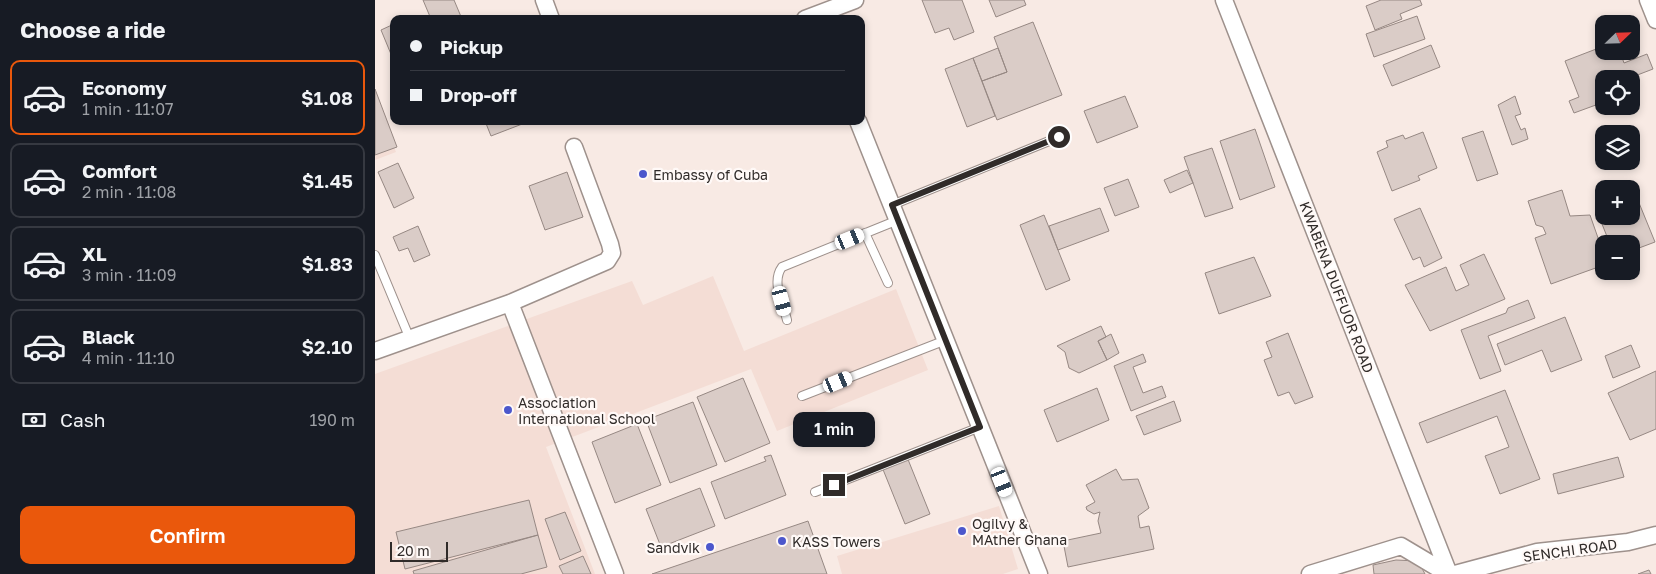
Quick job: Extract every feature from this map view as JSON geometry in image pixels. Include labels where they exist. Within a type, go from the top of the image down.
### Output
[{"type":"street","points":[[544,0],[550,15]]},
{"type":"street","points":[[818,15],[855,0]]},
{"type":"street","name":"KWABENA DUFFUOR ROAD","points":[[1224,0],[1449,574]]},
{"type":"street","points":[[1648,0],[1656,20]]},
{"type":"street","points":[[861,125],[1039,574]]},
{"type":"street","points":[[375,351],[510,303],[607,261],[612,253],[574,146]]},
{"type":"street","points":[[510,303],[615,574]]},
{"type":"street","name":"SENCHI ROAD","points":[[1455,574],[1537,552],[1628,542],[1656,535]]},
{"type":"street","points":[[1317,573],[1401,546],[1449,574]]},
{"type":"lane","points":[[787,320],[777,282],[778,273],[782,267],[865,233],[895,212],[1059,137]]},
{"type":"lane","points":[[865,233],[888,283]]},
{"type":"lane","points":[[375,255],[410,339]]},
{"type":"lane","points":[[802,396],[946,340]]},
{"type":"lane","points":[[815,492],[980,427]]},
{"type":"shaded area","points":[[375,100],[396,152],[375,160]]},
{"type":"shaded area","name":"Association International School","points":[[713,276],[744,351],[896,289],[928,370],[777,431],[751,369],[546,447],[595,574],[375,574],[375,374],[632,281],[643,305]]},
{"type":"shaded area","name":"Ogilvy & MAther Ghana","points":[[999,506],[1018,569],[1003,574],[842,574],[837,556]]},
{"type":"building","points":[[423,0],[454,0],[460,15],[429,15]]},
{"type":"building","points":[[922,0],[962,0],[974,32],[954,40],[949,28],[935,33]]},
{"type":"building","points":[[989,0],[1024,0],[1026,5],[996,17]]},
{"type":"building","points":[[1381,0],[1420,0],[1422,5],[1400,14],[1402,19],[1375,30],[1366,6]]},
{"type":"building","points":[[1417,16],[1425,39],[1374,57],[1366,34]]},
{"type":"building","points":[[1033,22],[1062,95],[997,120],[982,81],[1007,72],[994,37]]},
{"type":"building","points":[[390,26],[390,52],[381,30]]},
{"type":"building","points":[[1431,45],[1440,67],[1392,86],[1383,65]]},
{"type":"building","points":[[998,48],[1007,72],[982,81],[973,58]]},
{"type":"building","points":[[1595,49],[1595,60],[1623,60],[1624,63],[1632,60],[1640,60],[1640,57],[1647,54],[1653,69],[1640,74],[1640,70],[1595,70],[1595,105],[1574,113],[1569,101],[1579,97],[1565,61]]},
{"type":"building","points":[[973,58],[995,116],[967,127],[945,69]]},
{"type":"building","points":[[375,89],[397,147],[375,155]]},
{"type":"building","points":[[1125,96],[1138,127],[1097,143],[1084,111]]},
{"type":"building","points":[[1515,96],[1521,114],[1515,116],[1521,130],[1525,128],[1528,139],[1512,145],[1498,105]]},
{"type":"building","points":[[487,125],[520,125],[491,136]]},
{"type":"building","points":[[1255,129],[1275,187],[1240,200],[1220,141]]},
{"type":"building","points":[[1483,131],[1498,174],[1477,181],[1462,138]]},
{"type":"building","points":[[1423,132],[1437,168],[1418,176],[1420,180],[1392,191],[1377,152],[1388,147],[1386,141],[1403,135],[1405,139]]},
{"type":"building","points":[[1212,148],[1233,208],[1205,217],[1184,157]]},
{"type":"building","points":[[398,163],[414,198],[394,208],[378,172]]},
{"type":"building","points":[[1187,170],[1193,183],[1170,193],[1164,180]]},
{"type":"building","points":[[567,172],[583,217],[545,230],[529,186]]},
{"type":"building","points":[[1128,179],[1139,207],[1115,216],[1104,188]]},
{"type":"building","points":[[1562,190],[1570,216],[1590,215],[1597,235],[1595,235],[1595,268],[1551,284],[1535,238],[1546,234],[1543,227],[1536,225],[1528,201]]},
{"type":"building","points":[[1640,205],[1655,242],[1640,248],[1640,235],[1606,235],[1602,225],[1640,225]]},
{"type":"building","points":[[1100,208],[1109,231],[1058,250],[1049,226]]},
{"type":"building","points":[[1420,208],[1442,258],[1424,267],[1420,257],[1413,260],[1394,219]]},
{"type":"building","points":[[1044,215],[1070,280],[1046,290],[1020,225]]},
{"type":"building","points":[[418,226],[430,255],[414,262],[408,248],[399,251],[393,237]]},
{"type":"building","points":[[1484,254],[1505,299],[1430,331],[1405,285],[1446,267],[1456,291],[1469,285],[1460,265]]},
{"type":"building","points":[[1254,257],[1271,296],[1219,314],[1205,273]]},
{"type":"building","points":[[1528,300],[1535,318],[1488,336],[1501,371],[1480,379],[1461,330],[1506,313],[1508,308]]},
{"type":"building","points":[[1565,317],[1582,360],[1551,372],[1542,350],[1505,365],[1497,344]]},
{"type":"building","points":[[1101,326],[1106,337],[1098,341],[1107,360],[1079,373],[1069,368],[1065,352],[1057,346]]},
{"type":"building","points":[[1288,333],[1313,397],[1295,404],[1289,392],[1278,396],[1264,360],[1272,357],[1266,342]]},
{"type":"building","points":[[1111,334],[1119,353],[1107,360],[1098,341]]},
{"type":"building","points":[[1631,345],[1640,367],[1613,378],[1605,356]]},
{"type":"building","points":[[1143,354],[1146,362],[1133,367],[1143,393],[1162,386],[1166,397],[1131,411],[1114,366]]},
{"type":"building","points":[[1656,371],[1656,429],[1630,440],[1608,393]]},
{"type":"building","points":[[743,378],[770,443],[725,462],[697,397]]},
{"type":"building","points":[[1097,388],[1109,420],[1057,442],[1044,410]]},
{"type":"building","points":[[1505,390],[1540,479],[1500,494],[1485,456],[1509,447],[1497,416],[1427,443],[1419,423]]},
{"type":"building","points":[[1174,401],[1181,421],[1144,435],[1136,416]]},
{"type":"building","points":[[693,402],[717,465],[670,483],[646,420]]},
{"type":"building","points":[[637,424],[661,485],[615,503],[592,442]]},
{"type":"building","points":[[771,455],[786,495],[725,519],[711,482],[766,461],[764,457]]},
{"type":"building","points":[[907,457],[930,514],[905,524],[882,467]]},
{"type":"building","points":[[1618,457],[1624,477],[1558,494],[1553,474]]},
{"type":"building","points":[[1116,469],[1122,480],[1138,479],[1149,508],[1138,516],[1140,528],[1149,526],[1154,549],[1068,567],[1063,541],[1101,533],[1098,521],[1100,512],[1094,514],[1087,510],[1086,507],[1095,502],[1086,485]]},
{"type":"building","points":[[700,488],[715,526],[661,547],[646,509]]},
{"type":"building","points":[[529,500],[538,535],[405,569],[396,532]]},
{"type":"building","points":[[565,512],[581,551],[560,560],[545,519]]},
{"type":"building","name":"KASS Towers","points":[[808,521],[827,574],[652,574]]},
{"type":"building","points":[[538,535],[547,567],[521,574],[414,574],[413,571]]},
{"type":"building","points":[[583,556],[591,574],[563,574],[559,566]]},
{"type":"building","points":[[1396,560],[1418,561],[1425,574],[1374,574],[1373,565]]},
{"type":"building","points":[[1649,570],[1651,574],[1638,574]]},
{"type":"place","name":"Embassy of Cuba","points":[[643,174]]},
{"type":"place","name":"Association International School","points":[[508,410]]},
{"type":"place","name":"Ogilvy & MAther Ghana","points":[[962,531]]},
{"type":"place","name":"KASS Towers","points":[[782,541]]},
{"type":"place","name":"Sandvik","points":[[710,547]]},
{"type":"route","points":[[834,485],[980,427],[892,205],[1059,137]]}]
